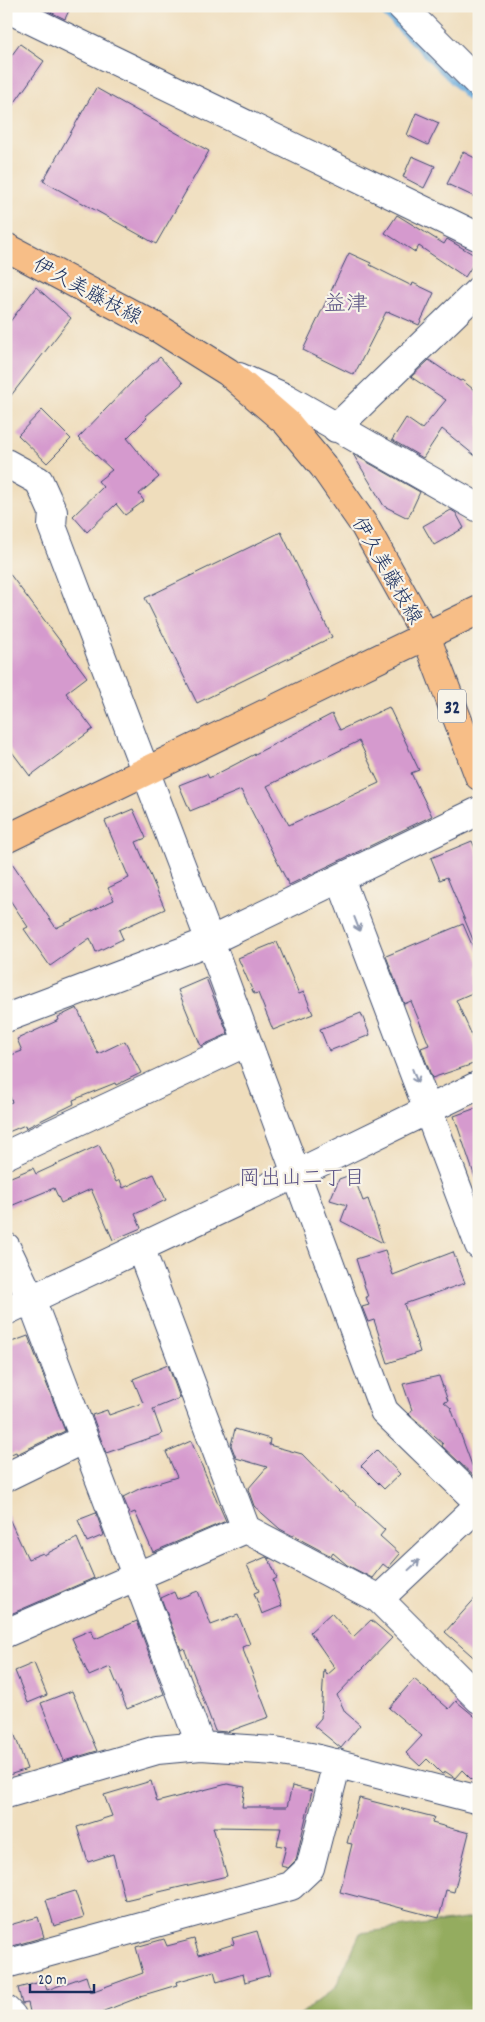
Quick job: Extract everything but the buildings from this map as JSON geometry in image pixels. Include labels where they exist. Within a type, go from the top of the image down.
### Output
[{"type":"main road","name":"伊久美藤枝線","points":[[6,247],[153,325],[228,372],[287,423],[323,466],[364,525],[426,636],[6,839]]},
{"type":"main road","points":[[426,636],[479,610]]},
{"type":"main road","name":"32","points":[[426,636],[477,769]]},
{"type":"street","points":[[401,6],[479,84]]},
{"type":"street","points":[[6,7],[479,237]]},
{"type":"street","points":[[336,428],[479,290]]},
{"type":"street","points":[[228,372],[286,398],[479,508]]},
{"type":"street","points":[[6,463],[39,481],[46,496],[52,512],[52,526],[210,941],[384,1411],[479,1504],[379,1599]]},
{"type":"street","points":[[6,1018],[210,941],[479,811]]},
{"type":"street","points":[[340,878],[479,1245]]},
{"type":"street","points":[[6,1155],[247,1042]]},
{"type":"street","points":[[6,1312],[479,1085]]},
{"type":"street","points":[[140,1247],[246,1530],[379,1599],[479,1699]]},
{"type":"street","points":[[6,1248],[31,1299],[201,1746]]},
{"type":"street","points":[[6,1477],[84,1439]]},
{"type":"street","points":[[6,1633],[246,1530]]},
{"type":"street","points":[[6,1794],[157,1750],[201,1746],[275,1750],[337,1763],[479,1800]]},
{"type":"street","points":[[6,1964],[291,1886],[310,1868],[337,1763]]},
{"type":"street","points":[[6,2010],[12,2016]]},
{"type":"green space","points":[[473,1918],[479,1922],[479,2016],[298,2016],[335,1988],[360,1933]]},
{"type":"waterway","points":[[377,6],[479,107]]},
{"type":"district","name":"益津","points":[[346,302]]},
{"type":"district","name":"岡出山二丁目","points":[[302,1177]]}]
